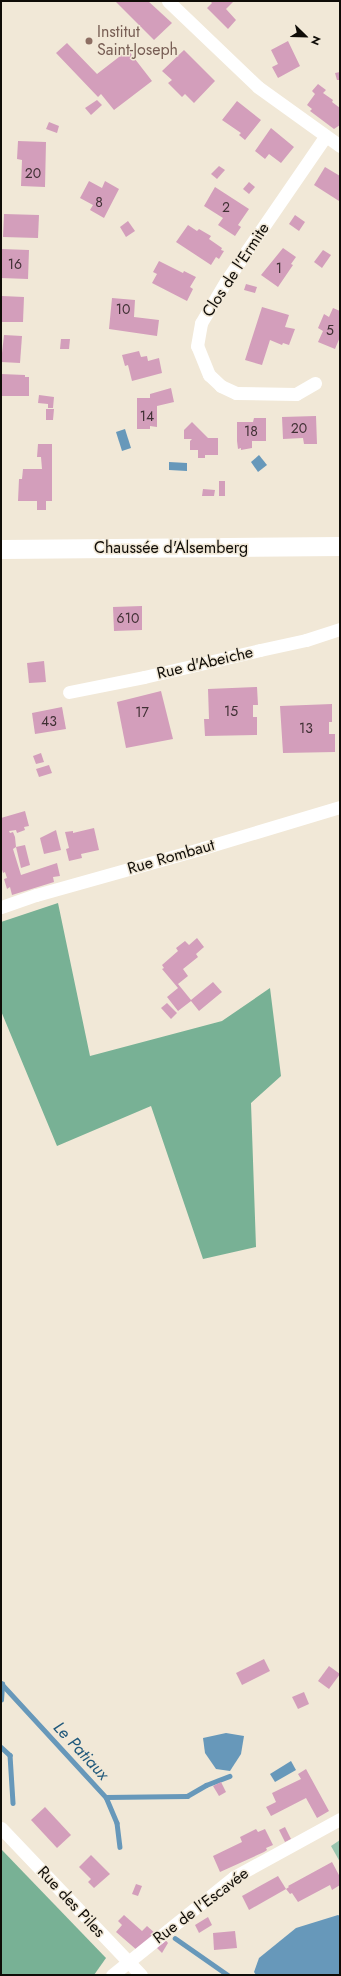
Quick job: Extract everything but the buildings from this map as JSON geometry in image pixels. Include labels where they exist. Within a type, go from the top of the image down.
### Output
[{"type":"main road","name":"Chaussée d'Alsemberg","points":[[1,549],[340,546]]},
{"type":"street","points":[[168,1],[258,87],[325,137],[340,146]]},
{"type":"street","name":"Clos de l'Ermite","points":[[315,383],[296,394],[236,393],[221,386],[209,375],[197,346],[201,323],[226,282],[325,137]]},
{"type":"street","name":"Rue d'Abeiche","points":[[69,692],[144,677],[268,648],[340,629]]},
{"type":"street","name":"Rue Rombaut","points":[[1,907],[36,895],[203,848],[340,807]]},
{"type":"street","name":"Rue de l'Escavée","points":[[112,1975],[234,1877],[340,1820]]},
{"type":"street","name":"Rue des Piles","points":[[1,1828],[140,1975]]},
{"type":"green space","points":[[58,903],[90,1056],[222,1021],[270,988],[281,1076],[251,1103],[256,1247],[203,1259],[151,1106],[57,1146],[1,1011],[1,922]]},
{"type":"green space","points":[[340,1840],[340,1862],[331,1846]]},
{"type":"green space","points":[[1,1849],[106,1958],[94,1975],[1,1975]]},
{"type":"water","points":[[125,429],[131,448],[122,451],[116,432]]},
{"type":"water","points":[[259,455],[267,465],[258,472],[251,462]]},
{"type":"water","points":[[169,462],[187,463],[187,471],[169,470]]},
{"type":"water","points":[[226,1733],[244,1736],[241,1754],[230,1771],[216,1769],[205,1753],[203,1738]]},
{"type":"water","points":[[291,1761],[296,1770],[275,1782],[270,1774]]},
{"type":"water","points":[[338,1915],[340,1916],[340,1975],[256,1975],[254,1972],[259,1958],[296,1928]]},
{"type":"waterway","name":"Le Patiaux","points":[[1,1683],[106,1797],[117,1823],[120,1847]]},
{"type":"waterway","points":[[1,1700],[2,1684]]},
{"type":"waterway","points":[[1,1747],[10,1755],[13,1803]]},
{"type":"waterway","points":[[106,1797],[187,1796],[206,1785],[229,1776]]},
{"type":"waterway","name":"Le Patiaux","points":[[175,1938],[228,1975]]},
{"type":"place","name":"Institut Saint-Joseph","points":[[89,41]]}]
